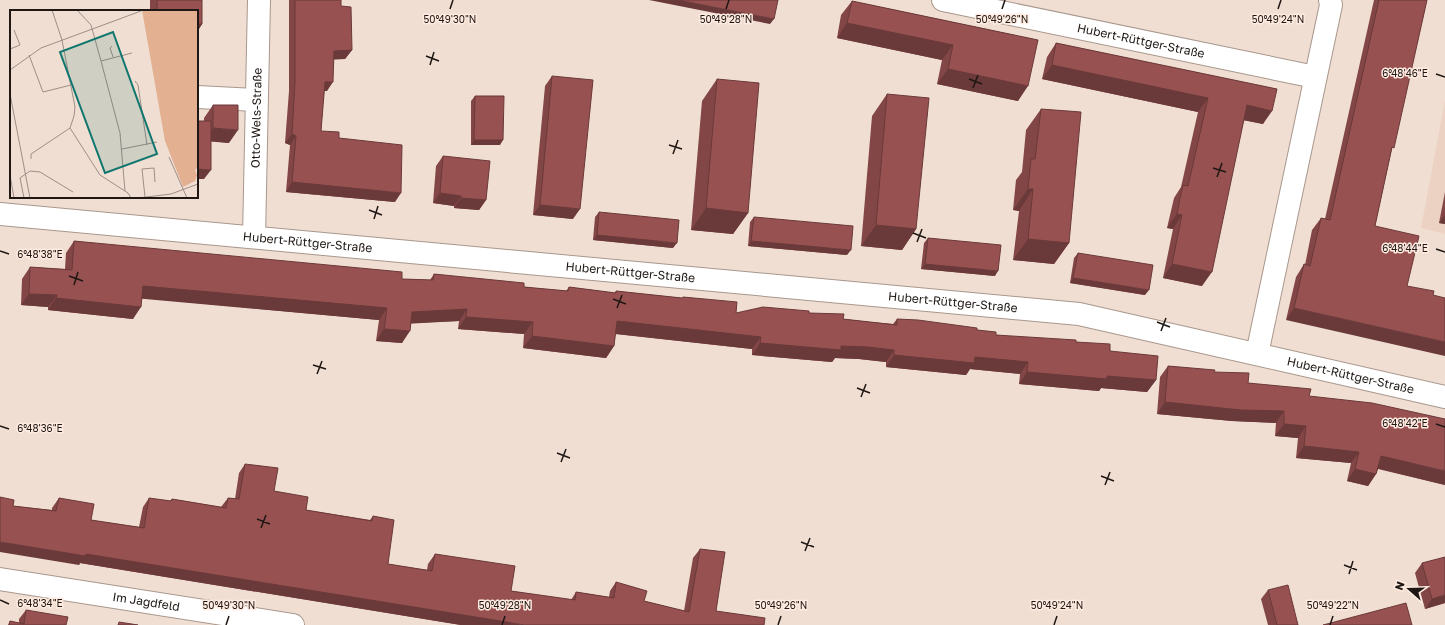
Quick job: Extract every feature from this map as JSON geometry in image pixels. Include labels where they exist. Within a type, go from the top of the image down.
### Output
[{"type":"street","name":"Otto-Wels-Straße","points":[[254,237],[259,0]]},
{"type":"street","name":"Hubert-Rüttger-Straße","points":[[943,0],[1315,77]]},
{"type":"street","points":[[1257,354],[1331,5],[1330,0]]},
{"type":"street","points":[[198,97],[256,100]]},
{"type":"street","name":"Hubert-Rüttger-Straße","points":[[0,214],[1079,314],[1445,397]]},
{"type":"street","name":"Im Jagdfeld","points":[[0,580],[293,625]]},
{"type":"shaded area","points":[[1445,100],[1445,234],[1421,228]]},
{"type":"building","points":[[157,0],[202,0],[202,24],[198,24],[198,10],[157,10]]},
{"type":"building","points":[[295,0],[341,0],[341,6],[351,7],[352,50],[334,51],[333,82],[325,82],[321,131],[339,132],[339,138],[402,145],[401,193],[292,182],[296,136],[292,134],[295,82]]},
{"type":"building","points":[[678,0],[778,0],[774,19]]},
{"type":"building","points":[[1379,0],[1427,0],[1375,226],[1419,236],[1407,286],[1434,291],[1433,295],[1445,298],[1445,342],[1294,308],[1304,264],[1310,266],[1321,218],[1330,220]]},
{"type":"building","points":[[852,1],[1038,40],[1028,86],[948,69],[953,45],[847,23]]},
{"type":"building","points":[[1056,43],[1277,89],[1272,111],[1247,105],[1212,272],[1172,264],[1182,215],[1177,214],[1180,198],[1183,185],[1188,186],[1208,98],[1052,65]]},
{"type":"building","points":[[552,76],[593,80],[580,209],[540,205]]},
{"type":"building","points":[[717,79],[759,83],[748,213],[706,208]]},
{"type":"building","points":[[887,94],[929,98],[916,229],[876,225]]},
{"type":"building","points":[[475,96],[504,96],[503,140],[474,140]]},
{"type":"building","points":[[213,105],[238,105],[238,130],[213,128]]},
{"type":"building","points":[[1041,109],[1081,112],[1069,243],[1028,239],[1033,189],[1028,189],[1031,159],[1035,159]]},
{"type":"building","points":[[198,121],[211,121],[211,170],[198,169]]},
{"type":"building","points":[[443,156],[490,161],[486,200],[461,198],[461,196],[440,193]]},
{"type":"building","points":[[599,212],[679,220],[677,243],[597,235]]},
{"type":"building","points":[[754,217],[853,226],[851,250],[751,241]]},
{"type":"building","points":[[928,238],[1001,245],[998,271],[925,264]]},
{"type":"building","points":[[74,241],[402,272],[402,279],[433,280],[434,274],[524,283],[524,287],[568,291],[569,287],[616,293],[616,291],[737,302],[736,313],[763,307],[809,311],[809,313],[844,314],[843,319],[897,325],[897,319],[918,320],[977,328],[977,330],[996,332],[996,335],[1076,340],[1076,342],[1110,344],[1110,351],[1158,356],[1156,380],[1107,376],[1107,379],[1027,372],[1028,362],[975,357],[974,363],[894,355],[894,350],[868,347],[841,346],[841,350],[760,343],[761,337],[617,321],[614,346],[532,336],[533,322],[466,317],[467,309],[412,312],[410,331],[384,329],[387,308],[143,286],[141,307],[56,298],[57,295],[29,294],[30,267],[72,270]]},
{"type":"building","points":[[1078,253],[1153,265],[1149,290],[1073,278]]},
{"type":"building","points":[[1168,366],[1215,370],[1214,372],[1249,373],[1248,383],[1311,389],[1309,396],[1372,403],[1445,419],[1445,471],[1381,456],[1376,474],[1355,469],[1359,452],[1304,446],[1306,426],[1284,424],[1284,411],[1241,410],[1165,402]]},
{"type":"building","points":[[245,464],[278,468],[274,491],[308,497],[306,510],[372,521],[373,516],[394,520],[388,564],[432,571],[435,554],[515,566],[511,591],[575,600],[576,592],[614,598],[616,582],[647,591],[644,601],[689,612],[700,549],[725,552],[716,611],[765,618],[764,625],[525,625],[86,554],[85,556],[0,542],[0,497],[14,500],[13,506],[56,511],[59,498],[94,504],[91,520],[144,528],[149,498],[171,501],[172,499],[226,508],[228,498],[239,499]]},
{"type":"building","points":[[1445,557],[1445,595],[1432,599],[1422,563]]},
{"type":"building","points":[[1288,585],[1298,625],[1277,625],[1268,590]]},
{"type":"building","points":[[1406,603],[1412,625],[1323,625]]},
{"type":"building","points":[[26,610],[68,617],[66,625],[9,625],[10,621],[24,624]]},
{"type":"building","points":[[119,622],[138,625],[118,625]]}]
